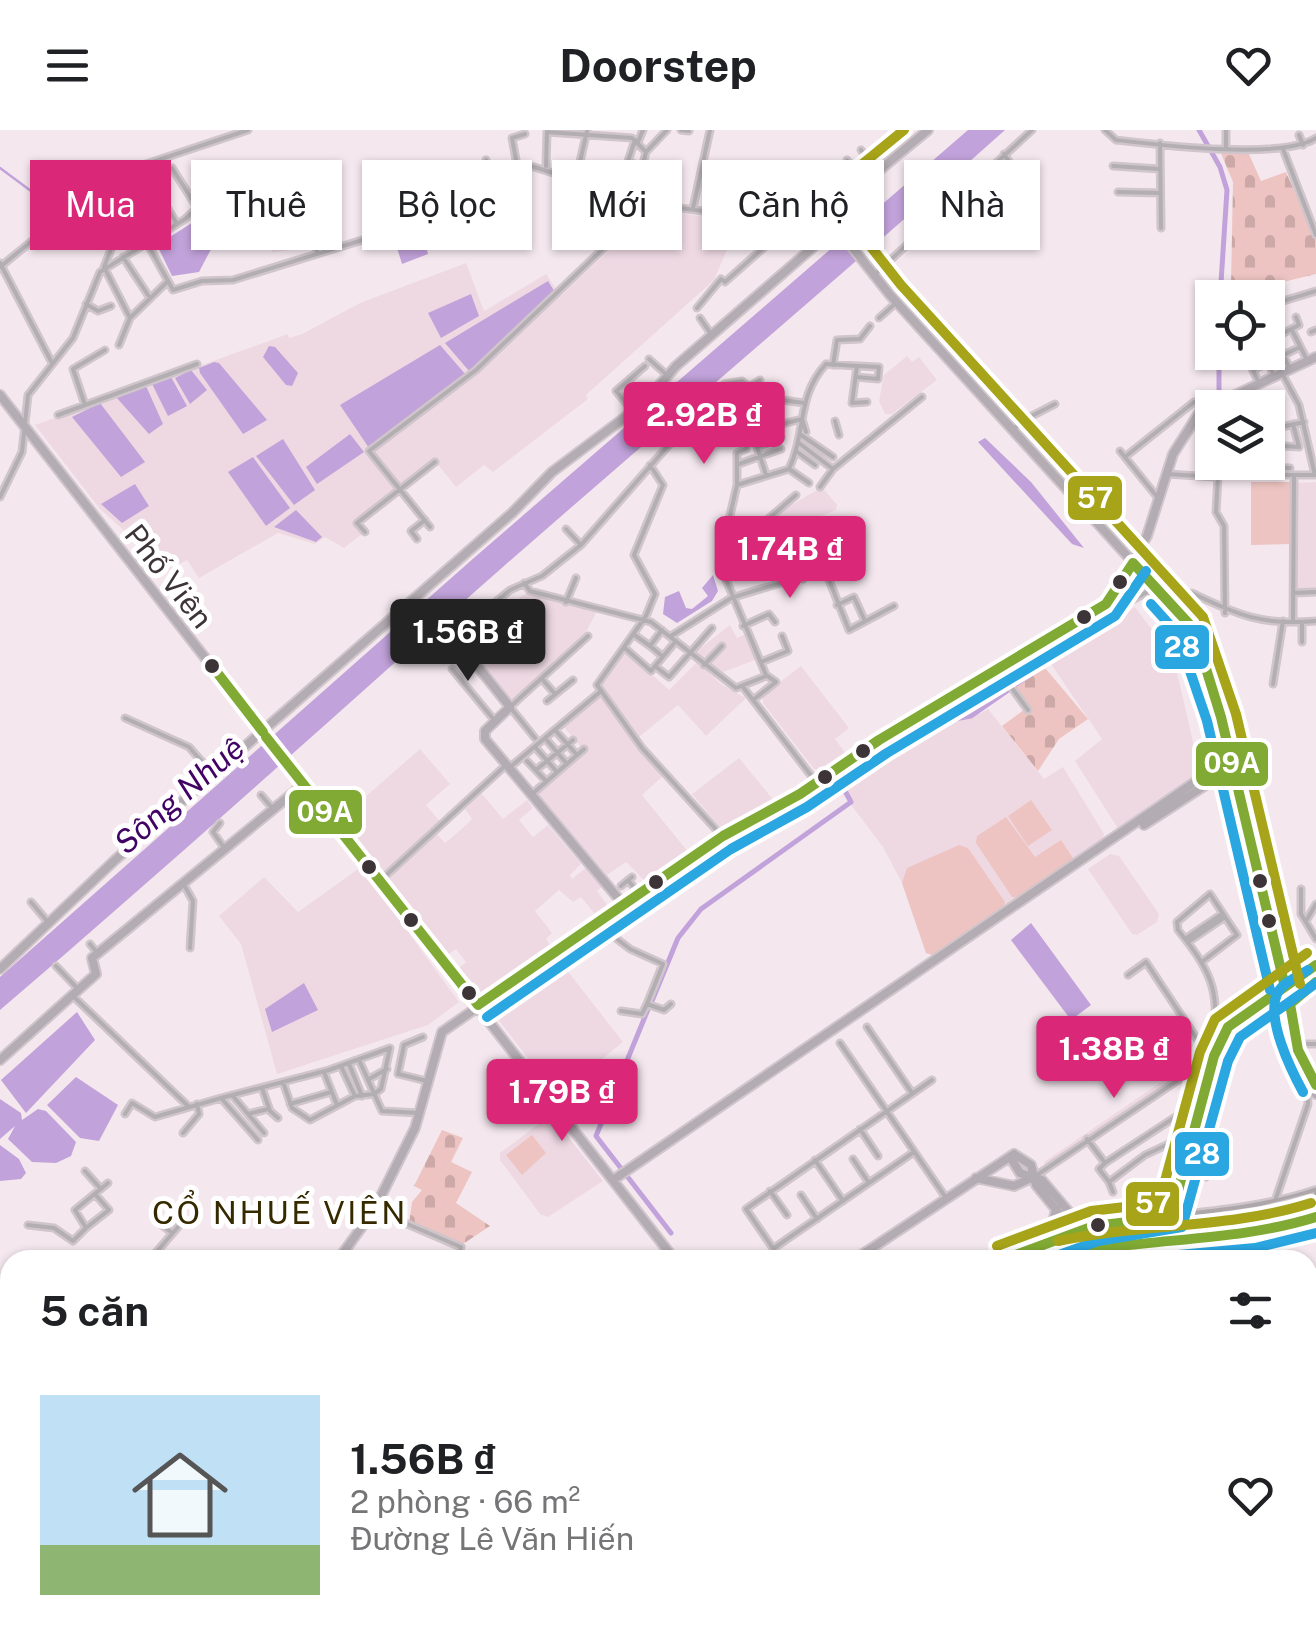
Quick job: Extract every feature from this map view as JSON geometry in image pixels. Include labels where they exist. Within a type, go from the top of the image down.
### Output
[{"type":"highway","points":[[1046,1250],[1116,1229],[1226,1215],[1312,1196]]},
{"type":"highway","points":[[1057,1247],[1273,1212],[1312,1196]]},
{"type":"highway","points":[[1095,1247],[1229,1234],[1316,1219]]},
{"type":"highway","points":[[1084,1250],[1316,1219]]},
{"type":"main road","points":[[1054,1250],[1083,1232],[1312,1196]]},
{"type":"main road","points":[[1083,1232],[1096,1235],[1258,1212],[1312,1196]]},
{"type":"main road","points":[[1057,1247],[1120,1247],[1252,1234],[1316,1219]]},
{"type":"main road","points":[[1083,1232],[1095,1247]]},
{"type":"street","points":[[158,160],[248,130]]},
{"type":"street","points":[[628,160],[643,130]]},
{"type":"street","points":[[645,160],[646,152],[667,130]]},
{"type":"street","points":[[681,130],[688,131]]},
{"type":"street","points":[[693,209],[710,130]]},
{"type":"street","points":[[884,166],[928,130]]},
{"type":"street","points":[[997,160],[1032,130]]},
{"type":"street","points":[[1105,130],[1116,140],[1206,148],[1283,149],[1316,138],[1311,130]]},
{"type":"street","points":[[1226,130],[1226,147]]},
{"type":"street","points":[[546,168],[547,132],[598,131],[637,141],[646,152]]},
{"type":"street","points":[[580,160],[587,132]]},
{"type":"street","points":[[516,160],[512,138],[525,134]]},
{"type":"street","points":[[1299,135],[1303,145]]},
{"type":"street","points":[[1160,144],[1161,228]]},
{"type":"street","points":[[1283,149],[1316,235]]},
{"type":"street","points":[[861,150],[868,160]]},
{"type":"street","points":[[1004,154],[1008,160]]},
{"type":"street","points":[[1112,166],[1160,169]]},
{"type":"street","points":[[532,167],[552,170]]},
{"type":"street","points":[[172,168],[191,197]]},
{"type":"street","points":[[1118,192],[1160,193]]},
{"type":"street","points":[[682,208],[702,210]]},
{"type":"street","points":[[171,213],[178,224]]},
{"type":"street","points":[[171,228],[191,214]]},
{"type":"street","points":[[151,250],[173,290],[202,281],[233,280],[362,239]]},
{"type":"street","points":[[30,241],[0,265],[52,363]]},
{"type":"street","points":[[874,276],[904,248]]},
{"type":"street","points":[[1,496],[22,452],[24,402],[73,338],[112,250]]},
{"type":"street","points":[[105,270],[135,250]]},
{"type":"street","points":[[430,527],[369,451],[476,370],[602,250]]},
{"type":"street","points":[[697,308],[721,280],[724,282],[761,250]]},
{"type":"street","points":[[0,969],[512,513],[552,472],[633,411],[711,334],[810,250]]},
{"type":"street","points":[[853,250],[874,276],[878,288],[897,302],[1014,430],[1195,637],[1231,762],[1285,987]]},
{"type":"street","points":[[123,257],[150,296]]},
{"type":"street","points":[[105,270],[130,318]]},
{"type":"street","points":[[119,345],[130,318],[168,281]]},
{"type":"street","points":[[1285,300],[1314,292],[1316,301]]},
{"type":"street","points":[[878,318],[897,302]]},
{"type":"street","points":[[86,304],[98,311],[111,306]]},
{"type":"street","points":[[1285,332],[1299,325],[1296,317]]},
{"type":"street","points":[[700,318],[711,334]]},
{"type":"street","points":[[833,364],[837,340],[860,339],[870,326]]},
{"type":"street","points":[[1251,390],[1312,360],[1300,347],[1292,329]]},
{"type":"street","points":[[1285,354],[1300,347]]},
{"type":"street","points":[[85,406],[73,369],[105,350]]},
{"type":"street","points":[[649,359],[668,376]]},
{"type":"street","points":[[58,415],[197,364]]},
{"type":"street","points":[[737,484],[789,469],[804,434],[802,419],[810,382],[826,364],[880,368],[878,379],[856,377]]},
{"type":"street","points":[[633,411],[616,391],[645,366]]},
{"type":"street","points":[[858,366],[852,402],[867,402]]},
{"type":"street","points":[[1253,370],[1260,385]]},
{"type":"street","points":[[1278,370],[1283,374]]},
{"type":"street","points":[[1283,370],[1304,422],[1316,476],[1285,477]]},
{"type":"street","points":[[726,428],[702,450],[678,424],[726,384],[742,382],[749,388],[760,380]]},
{"type":"street","name":"Phố Viên","points":[[0,394],[264,735],[380,881],[409,909],[478,1005],[623,1177],[670,1250]]},
{"type":"street","points":[[536,738],[454,638],[580,545],[682,430],[724,396]]},
{"type":"street","points":[[820,487],[833,469],[922,397]]},
{"type":"street","points":[[775,399],[804,404]]},
{"type":"street","points":[[1125,457],[1194,402]]},
{"type":"street","points":[[1014,430],[1020,422],[1054,404]]},
{"type":"street","points":[[345,1250],[374,1210],[419,1114],[442,1032],[723,836],[1106,604],[1133,563],[1166,474],[1195,418]]},
{"type":"street","points":[[752,419],[746,449],[737,453],[737,484],[720,553],[730,598],[766,676],[776,682],[753,700]]},
{"type":"street","points":[[782,424],[802,419]]},
{"type":"street","points":[[835,421],[839,436]]},
{"type":"street","points":[[1285,426],[1304,422]]},
{"type":"street","points":[[1285,446],[1298,447],[1293,424]]},
{"type":"street","points":[[804,434],[833,457]]},
{"type":"street","points":[[767,476],[757,446],[781,438]]},
{"type":"street","points":[[798,443],[833,469]]},
{"type":"street","points":[[739,464],[782,449]]},
{"type":"street","points":[[1120,450],[1158,498]]},
{"type":"street","points":[[796,452],[815,465]]},
{"type":"street","points":[[364,532],[357,523],[435,462]]},
{"type":"street","points":[[649,467],[663,485],[634,547],[655,590],[644,618],[597,685],[642,748],[723,836]]},
{"type":"street","points":[[1285,468],[1290,468]]},
{"type":"street","points":[[789,469],[809,483]]},
{"type":"street","points":[[1166,474],[1195,475]]},
{"type":"street","points":[[1294,477],[1294,622]]},
{"type":"street","points":[[1218,480],[1216,512],[1224,526],[1225,612]]},
{"type":"street","points":[[1074,497],[1092,482]]},
{"type":"street","points":[[720,553],[730,551],[796,495]]},
{"type":"street","points":[[417,539],[411,532],[425,520]]},
{"type":"street","points":[[803,579],[791,547],[845,530],[842,521]]},
{"type":"street","points":[[566,530],[580,545]]},
{"type":"street","points":[[653,668],[673,638],[730,598],[840,565],[835,533]]},
{"type":"street","points":[[814,549],[849,630],[894,606]]},
{"type":"street","points":[[566,602],[576,578]]},
{"type":"street","points":[[524,583],[530,591],[566,602],[644,618],[728,684],[743,687],[766,676]]},
{"type":"street","points":[[1106,604],[1123,605],[1156,588]]},
{"type":"street","points":[[1294,592],[1316,592]]},
{"type":"street","points":[[1171,606],[1192,593],[1225,612],[1283,622],[1316,621]]},
{"type":"street","points":[[837,605],[854,597],[865,622]]},
{"type":"street","points":[[744,626],[770,614],[774,622]]},
{"type":"street","points":[[1273,684],[1283,622]]},
{"type":"street","points":[[1302,622],[1302,642]]},
{"type":"street","points":[[624,648],[669,677],[712,628]]},
{"type":"street","points":[[650,646],[662,630]]},
{"type":"street","points":[[633,634],[662,656]]},
{"type":"street","points":[[588,636],[494,720],[485,739],[623,904]]},
{"type":"street","points":[[761,662],[788,651],[782,636]]},
{"type":"street","points":[[1186,644],[1195,637]]},
{"type":"street","points":[[704,665],[722,646]]},
{"type":"street","points":[[1182,655],[1186,668],[1204,664]]},
{"type":"street","points":[[998,668],[1028,710]]},
{"type":"street","points":[[452,670],[494,720]]},
{"type":"street","points":[[542,679],[555,694]]},
{"type":"street","points":[[547,701],[573,680]]},
{"type":"street","points":[[743,687],[816,782]]},
{"type":"street","points":[[380,881],[508,767],[600,692]]},
{"type":"street","points":[[125,718],[189,747],[214,775]]},
{"type":"street","points":[[555,730],[570,742],[577,755]]},
{"type":"street","points":[[545,738],[566,764]]},
{"type":"street","points":[[536,770],[570,742]]},
{"type":"street","points":[[535,746],[556,772]]},
{"type":"street","points":[[531,795],[584,749]]},
{"type":"street","points":[[528,760],[546,782]]},
{"type":"street","points":[[623,1177],[1231,762]]},
{"type":"street","points":[[1,1058],[96,974],[92,958],[304,784]]},
{"type":"street","points":[[261,795],[273,809]]},
{"type":"street","points":[[220,823],[213,832],[225,848]]},
{"type":"street","points":[[621,886],[630,878],[639,894]]},
{"type":"street","points":[[183,884],[194,902],[190,948]]},
{"type":"street","points":[[1302,889],[1301,911],[1316,939]]},
{"type":"street","points":[[1171,1217],[1214,1054],[1217,997],[1202,961],[1178,930],[1180,915],[1210,894],[1237,935],[1202,961]]},
{"type":"street","points":[[31,902],[49,924]]},
{"type":"street","points":[[1306,921],[1316,904]]},
{"type":"street","points":[[1186,941],[1224,916]]},
{"type":"street","points":[[595,922],[630,949],[662,964],[651,1004],[642,1014],[621,1011]]},
{"type":"street","points":[[90,944],[98,954]]},
{"type":"street","points":[[1128,975],[1146,962],[1200,1042],[1214,1054]]},
{"type":"street","points":[[1214,1054],[1232,1023],[1316,965]]},
{"type":"street","points":[[56,966],[75,992],[189,1107]]},
{"type":"street","points":[[976,1178],[1014,1186],[1034,1176],[1316,982]]},
{"type":"street","points":[[1275,1201],[1308,1104],[1306,1080],[1288,1027],[1287,1001]]},
{"type":"street","points":[[1287,1001],[1297,1044],[1315,1090]]},
{"type":"street","points":[[651,1004],[664,1010],[671,1004]]},
{"type":"street","points":[[1266,1019],[1279,1020],[1288,1027]]},
{"type":"street","points":[[1232,1023],[1232,1033],[1242,1036]]},
{"type":"street","points":[[867,1027],[912,1093]]},
{"type":"street","points":[[423,1037],[404,1045],[397,1074],[427,1081]]},
{"type":"street","points":[[840,1044],[946,1198]]},
{"type":"street","points":[[1297,1044],[1316,1044]]},
{"type":"street","points":[[125,1114],[132,1103],[156,1117],[197,1104],[262,1088],[283,1082],[324,1072],[390,1048],[381,1089],[363,1098],[355,1096],[315,1120],[304,1119],[291,1106],[283,1082]]},
{"type":"street","points":[[359,1060],[382,1112],[419,1114]]},
{"type":"street","points":[[348,1064],[363,1098]]},
{"type":"street","points":[[341,1066],[355,1096]]},
{"type":"street","points":[[368,1080],[387,1070]]},
{"type":"street","points":[[324,1072],[337,1106]]},
{"type":"street","points":[[914,1152],[773,1249],[746,1209],[932,1080]]},
{"type":"street","points":[[1306,1080],[1315,1090]]},
{"type":"street","points":[[262,1088],[269,1109],[278,1118]]},
{"type":"street","points":[[291,1106],[331,1092]]},
{"type":"street","points":[[232,1095],[264,1133]]},
{"type":"street","points":[[221,1098],[258,1140]]},
{"type":"street","points":[[183,1133],[200,1114],[197,1104]]},
{"type":"street","points":[[248,1114],[269,1109]]},
{"type":"street","points":[[1112,1192],[1100,1169],[1183,1112],[1200,1116]]},
{"type":"street","points":[[860,1129],[878,1156]]},
{"type":"street","points":[[1110,1182],[1146,1155],[1184,1134],[1194,1135]]},
{"type":"street","points":[[1087,1138],[1106,1164]]},
{"type":"street","points":[[869,1250],[1014,1154],[1012,1160],[1020,1173],[1034,1176],[1083,1232]]},
{"type":"street","points":[[1189,1158],[1211,1166]]},
{"type":"street","points":[[853,1159],[869,1183]]},
{"type":"street","points":[[815,1160],[843,1200]]},
{"type":"street","points":[[1185,1170],[1206,1177]]},
{"type":"street","points":[[85,1171],[101,1189]]},
{"type":"street","points":[[1034,1176],[1056,1209],[1066,1216]]},
{"type":"street","points":[[86,1228],[75,1210],[108,1183]]},
{"type":"street","points":[[770,1191],[787,1215]]},
{"type":"street","points":[[28,1226],[54,1228],[72,1241],[109,1210],[94,1194]]},
{"type":"street","points":[[801,1196],[817,1218]]},
{"type":"street","points":[[1056,1209],[1054,1226],[1057,1247],[1061,1250]]},
{"type":"street","points":[[374,1210],[462,1247],[461,1250]]},
{"type":"street","points":[[1054,1226],[1066,1216]]},
{"type":"street","points":[[1198,1250],[1265,1240],[1316,1219]]},
{"type":"street","points":[[159,1223],[171,1232]]},
{"type":"street","points":[[157,1250],[178,1227]]},
{"type":"street","points":[[1167,1250],[1265,1240]]},
{"type":"street","points":[[1261,1250],[1265,1240]]},
{"type":"street","points":[[1095,1247],[1099,1250]]},
{"type":"shaded area","points":[[968,130],[1005,130],[971,160],[933,160]]},
{"type":"shaded area","points":[[904,185],[904,219],[884,236],[884,203]]},
{"type":"shaded area","points":[[682,213],[702,216],[702,250],[727,250],[714,280],[586,395],[588,399],[493,472],[484,465],[456,487],[435,461],[354,521],[362,534],[344,548],[325,537],[315,544],[278,533],[199,578],[187,560],[168,570],[100,509],[35,425],[288,334],[289,338],[302,334],[360,303],[466,263],[484,311],[546,274],[561,296],[609,250],[682,250]]},
{"type":"shaded area","points":[[191,224],[191,250],[211,250],[199,272],[172,276],[159,250],[171,250],[171,236]]},
{"type":"shaded area","points":[[398,250],[427,250],[428,254],[402,264]]},
{"type":"shaded area","points":[[829,250],[868,250],[0,1010],[0,977]]},
{"type":"shaded area","points":[[548,281],[556,294],[470,372],[445,343]]},
{"type":"shaded area","points":[[471,294],[479,316],[441,338],[428,313]]},
{"type":"shaded area","points":[[440,345],[466,375],[369,448],[340,405]]},
{"type":"shaded area","points":[[269,346],[275,347],[298,373],[292,386],[286,385],[263,357]]},
{"type":"shaded area","points":[[907,356],[912,362],[919,357],[937,380],[892,414],[885,414],[879,401],[884,375]]},
{"type":"shaded area","points":[[219,363],[267,420],[243,434],[200,373],[199,368]]},
{"type":"shaded area","points":[[191,370],[207,390],[190,404],[175,378]]},
{"type":"shaded area","points":[[171,377],[187,406],[168,416],[152,384]]},
{"type":"shaded area","points":[[146,386],[163,424],[149,434],[116,397]]},
{"type":"shaded area","points":[[100,403],[145,462],[121,477],[72,417]]},
{"type":"shaded area","points":[[350,434],[364,452],[317,484],[306,467]]},
{"type":"shaded area","points":[[985,438],[1031,482],[1084,548],[1072,544],[978,442]]},
{"type":"shaded area","points":[[283,439],[315,490],[294,505],[256,456]]},
{"type":"shaded area","points":[[253,457],[290,508],[266,526],[228,472]]},
{"type":"shaded area","points":[[1316,482],[1316,589],[1296,590],[1295,483]]},
{"type":"shaded area","points":[[135,484],[149,506],[122,523],[101,504]]},
{"type":"shaded area","points":[[822,487],[837,505],[836,510],[788,530],[776,514]]},
{"type":"shaded area","points":[[296,510],[322,537],[316,542],[274,527]]},
{"type":"shaded area","points":[[713,575],[718,591],[712,601],[677,623],[663,614],[665,597],[679,591],[686,608],[692,609],[708,596],[702,588]]},
{"type":"shaded area","points":[[529,592],[598,609],[582,640],[510,701],[457,639],[501,600],[507,606]]},
{"type":"shaded area","points":[[1135,607],[1174,659],[1201,777],[1124,829],[1117,827],[1075,761],[1102,739],[1051,664]]},
{"type":"shaded area","points":[[730,625],[737,638],[746,634],[758,659],[723,672],[693,654]]},
{"type":"shaded area","points":[[625,650],[669,690],[697,662],[721,684],[746,698],[706,736],[678,705],[639,737],[613,711],[598,682]]},
{"type":"shaded area","points":[[801,666],[849,728],[835,739],[847,755],[827,770],[814,769],[763,703],[763,695]]},
{"type":"shaded area","points":[[600,697],[664,775],[642,795],[689,853],[644,880],[626,862],[607,875],[536,792],[584,751],[563,726]]},
{"type":"shaded area","points":[[969,699],[980,714],[988,709],[1044,779],[1063,767],[1104,834],[1102,842],[936,956],[926,953],[903,885],[883,847],[839,789],[843,779]]},
{"type":"shaded area","points":[[420,749],[450,784],[426,805],[441,823],[424,844],[437,834],[445,843],[465,826],[472,819],[465,809],[482,794],[503,819],[527,800],[533,808],[519,820],[533,837],[548,825],[581,864],[570,875],[572,879],[588,866],[604,885],[597,891],[608,906],[596,915],[581,897],[573,902],[559,890],[535,911],[552,933],[546,939],[553,949],[486,997],[459,968],[466,962],[456,949],[449,954],[340,819]]},
{"type":"shaded area","points":[[739,758],[776,803],[733,828],[720,827],[692,794]]},
{"type":"shaded area","points":[[1110,854],[1119,856],[1159,914],[1157,922],[1137,935],[1132,934],[1088,869]]},
{"type":"shaded area","points":[[361,867],[459,1002],[428,1025],[277,1074],[241,944],[219,916],[264,877],[298,912]]},
{"type":"shaded area","points":[[1031,923],[1091,1005],[1071,1020],[1011,940]]},
{"type":"shaded area","points":[[559,960],[623,1042],[557,1096],[490,1009]]},
{"type":"shaded area","points":[[304,983],[318,1010],[272,1032],[265,1009]]},
{"type":"shaded area","points":[[77,1012],[95,1040],[26,1113],[1,1080]]},
{"type":"shaded area","points":[[1208,1050],[1213,1052],[1210,1061],[1047,1170],[1044,1162]]},
{"type":"shaded area","points":[[76,1077],[118,1105],[99,1141],[80,1138],[47,1105]]},
{"type":"shaded area","points":[[0,1099],[21,1113],[22,1120],[38,1109],[46,1111],[76,1142],[71,1156],[56,1163],[32,1162],[8,1139],[15,1126],[0,1139]]},
{"type":"shaded area","points":[[551,1115],[603,1181],[548,1217],[540,1214],[500,1160],[500,1153]]},
{"type":"shaded area","points":[[0,1145],[19,1159],[26,1173],[21,1179],[0,1181]]},
{"type":"green space","points":[[1220,151],[1248,152],[1261,181],[1286,172],[1316,240],[1316,274],[1285,282],[1231,280],[1233,182]]},
{"type":"green space","points":[[1251,482],[1290,482],[1292,544],[1251,545]]},
{"type":"green space","points":[[1046,669],[1088,719],[1059,739],[1038,771],[1002,726],[1029,706],[1016,688]]},
{"type":"green space","points":[[1031,800],[1052,830],[1028,846],[1008,816]]},
{"type":"green space","points":[[1006,817],[1035,857],[1061,840],[1075,861],[1021,898],[1012,897],[976,843],[977,836]]},
{"type":"green space","points":[[959,845],[968,848],[1005,902],[1002,910],[936,956],[926,953],[902,883],[907,868]]},
{"type":"green space","points":[[442,1130],[463,1138],[451,1162],[472,1172],[456,1203],[490,1226],[463,1244],[409,1224],[412,1202],[422,1190],[414,1186]]},
{"type":"green space","points":[[532,1135],[546,1153],[522,1175],[506,1155]]},
{"type":"waterway","points":[[1199,130],[1220,167],[1227,190],[1221,280]]},
{"type":"waterway","points":[[0,168],[30,190]]},
{"type":"waterway","points":[[1219,370],[1219,390]]},
{"type":"waterway","points":[[652,1001],[678,938],[701,909],[851,802],[844,789],[848,781],[938,722],[971,716],[1124,609]]},
{"type":"waterway","points":[[649,1007],[596,1136],[671,1233]]},
{"type":"transit line","name":"57","points":[[867,160],[904,130]]},
{"type":"transit line","name":"57","points":[[873,250],[1203,617],[1236,714],[1300,984]]},
{"type":"transit line","name":"09A","points":[[1133,563],[1190,625],[1199,646],[1221,717],[1285,987]]},
{"type":"transit line","name":"09A","points":[[478,1005],[723,836],[800,794],[879,740],[1106,604],[1133,563]]},
{"type":"transit line","name":"28","points":[[487,1017],[731,849],[807,807],[887,753],[1115,616],[1146,571]]},
{"type":"transit line","name":"28","points":[[1151,604],[1177,633],[1207,721],[1270,990]]},
{"type":"transit line","name":"09A","points":[[212,666],[263,732]]},
{"type":"transit line","name":"09A","points":[[266,737],[478,1005]]},
{"type":"transit line","name":"57","points":[[997,1246],[1091,1211],[1159,1203],[1200,1052],[1215,1019],[1307,953]]},
{"type":"transit line","name":"09A","points":[[1029,1250],[1094,1226],[1171,1217],[1214,1056],[1228,1027],[1316,965]]},
{"type":"transit line","name":"28","points":[[1303,1092],[1281,1044],[1274,1004],[1283,986],[1308,970]]},
{"type":"transit line","name":"09A","points":[[1316,982],[1290,1004],[1298,1050],[1316,1085]]},
{"type":"transit line","name":"28","points":[[1073,1250],[1098,1241],[1182,1227],[1228,1061],[1240,1037],[1316,983]]},
{"type":"transit line","name":"57","points":[[1058,1241],[1217,1222],[1311,1203]]},
{"type":"transit line","name":"09A","points":[[1093,1250],[1221,1236],[1316,1217]]},
{"type":"transit line","name":"28","points":[[1233,1250],[1316,1233]]},
{"type":"district","name":"CỔ NHUẾ VIÊN","points":[[280,1212]]},
{"type":"water label","name":"Sông Nhuệ","points":[[179,795]]}]
